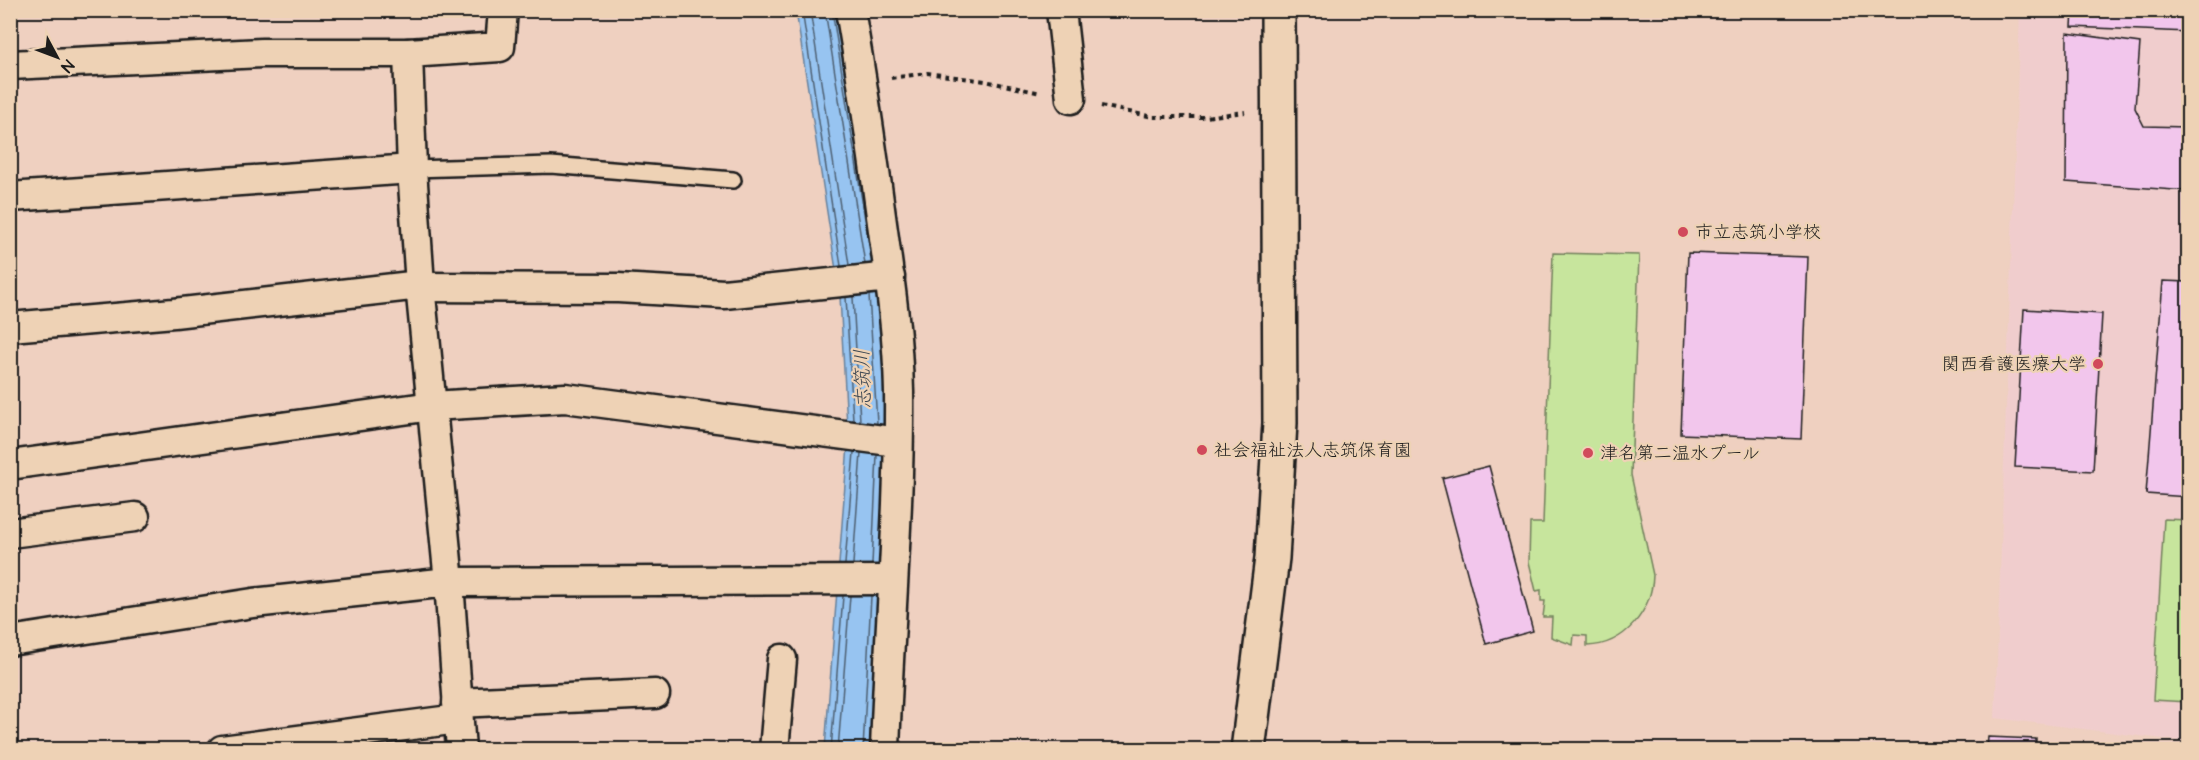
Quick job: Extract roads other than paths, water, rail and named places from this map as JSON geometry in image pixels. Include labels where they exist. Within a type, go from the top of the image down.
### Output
[{"type":"street","points":[[10,65],[262,53],[408,53],[500,47],[503,11],[515,10]]},
{"type":"street","points":[[850,10],[863,82],[890,277],[899,390],[897,506],[885,750]]},
{"type":"street","points":[[1061,10],[1071,99]]},
{"type":"street","points":[[1248,750],[1272,558],[1280,423],[1278,10]]},
{"type":"street","points":[[408,53],[412,169],[420,286],[448,582],[461,750]]},
{"type":"street","points":[[10,197],[412,169]]},
{"type":"street","points":[[10,327],[174,313],[420,286],[618,288],[724,294],[890,277]]},
{"type":"street","points":[[10,465],[432,406],[564,399],[898,442]]},
{"type":"street","points":[[10,533],[135,517]]},
{"type":"street","points":[[10,641],[253,603],[448,582],[892,580]]},
{"type":"street","points":[[774,750],[782,659]]},
{"type":"street","points":[[222,750],[458,711],[655,694]]},
{"type":"lane","points":[[412,169],[550,165],[733,180]]},
{"type":"water","name":"志筑川","points":[[796,11],[838,11],[882,289],[890,395],[877,749],[825,749],[848,445],[840,296]]},
{"type":"place","name":"市立志筑小学校","points":[[1683,232]]},
{"type":"place","name":"関西看護医療大学","points":[[2098,364]]},
{"type":"place","name":"社会福祉法人志筑保育園","points":[[1202,450]]},
{"type":"place","name":"津名第二温水プール","points":[[1588,453]]}]
